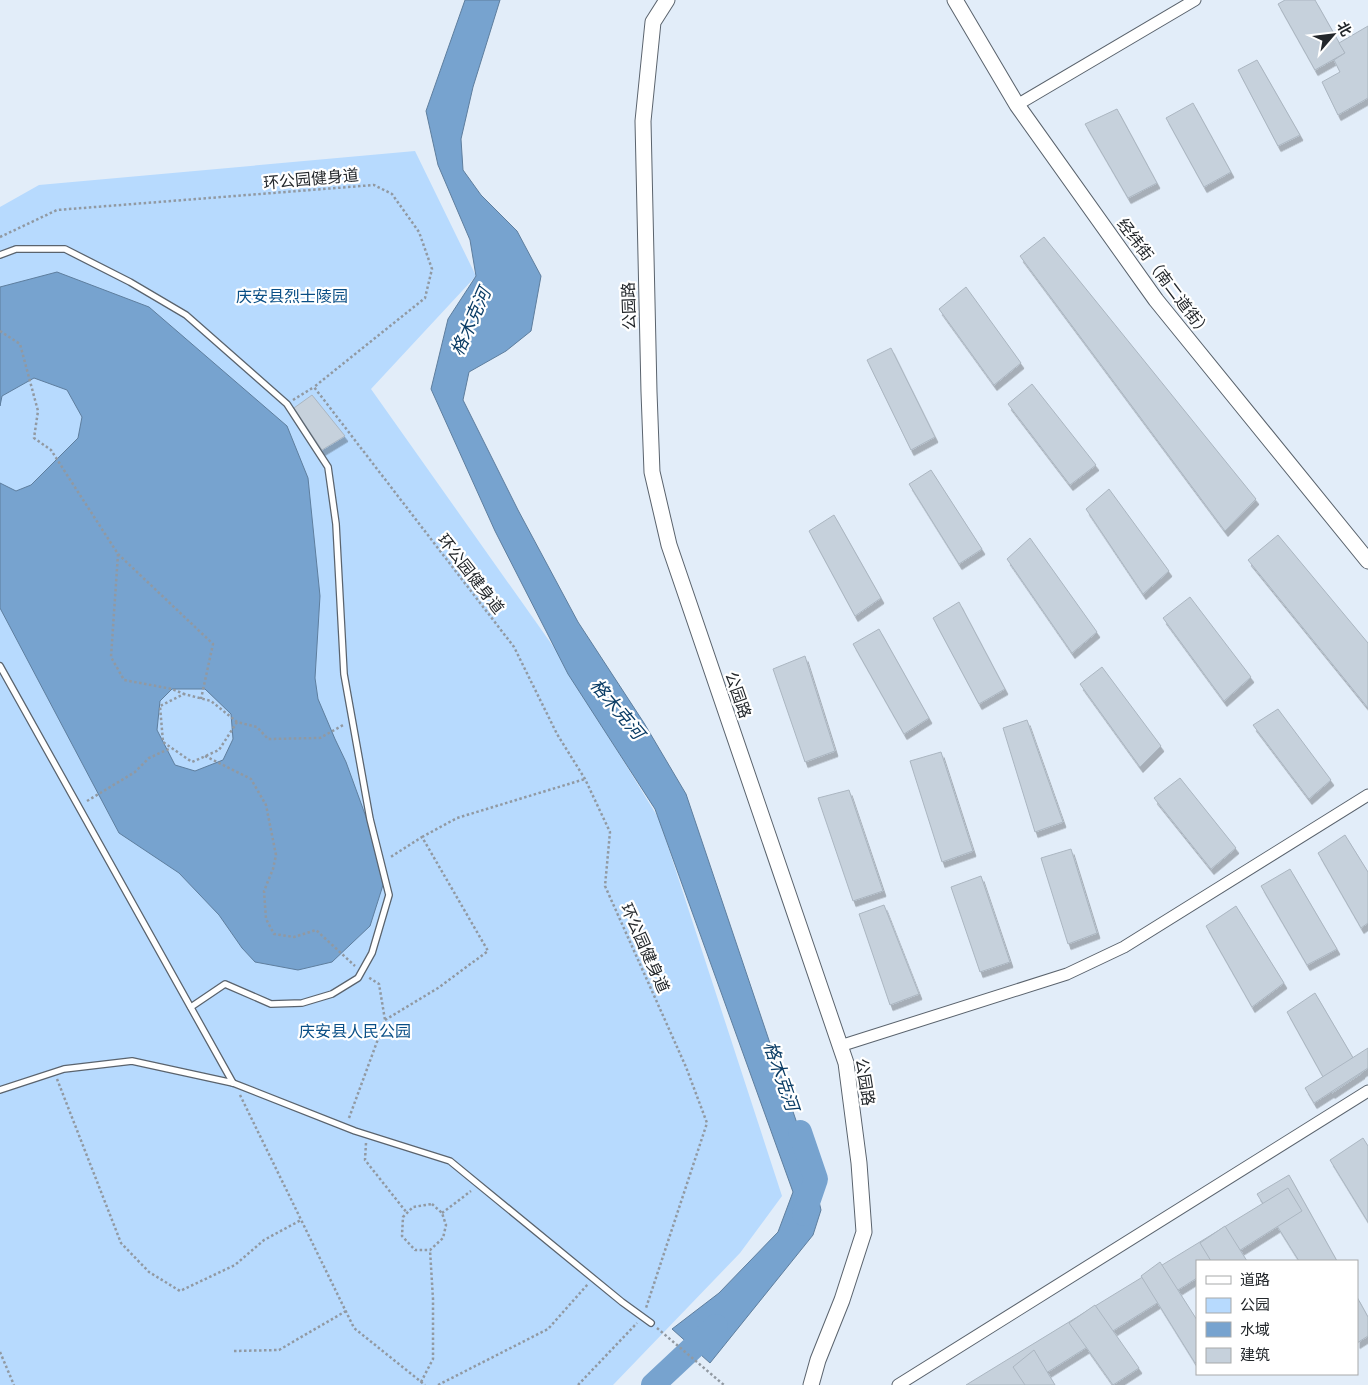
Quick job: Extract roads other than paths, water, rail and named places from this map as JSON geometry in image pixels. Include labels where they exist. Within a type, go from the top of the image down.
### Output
[{"type":"street","name":"公园路","points":[[667,0],[653,22],[643,121],[648,392],[652,472],[669,545],[846,1063],[859,1163],[864,1232],[842,1300],[818,1360],[811,1385]]},
{"type":"street","name":"经纬街（南二道街）","points":[[955,0],[1017,105],[1156,300],[1368,560]]},
{"type":"street","points":[[1017,105],[1195,0]]},
{"type":"street","points":[[840,1046],[1067,974],[1124,947],[1368,795]]},
{"type":"street","points":[[898,1385],[1368,1091]]},
{"type":"lane","points":[[0,255],[16,249],[65,249],[130,282],[186,315],[286,404],[328,467],[336,524],[344,674],[370,819],[389,895],[372,953],[361,973],[358,978],[332,994],[302,1003],[271,1004],[225,984],[191,1007]]},
{"type":"lane","points":[[0,666],[234,1082]]},
{"type":"lane","points":[[0,1090],[64,1069],[132,1062],[234,1082],[346,1127],[450,1161],[622,1302],[651,1323]]},
{"type":"water","points":[[465,0],[500,0],[473,87],[461,139],[463,170],[481,195],[517,231],[541,276],[531,331],[506,351],[469,372],[463,400],[518,510],[578,622],[644,723],[686,794],[810,1162],[821,1210],[813,1235],[710,1363],[672,1329],[719,1293],[778,1232],[793,1192],[655,809],[568,674],[495,531],[431,389],[448,319],[476,276],[470,240],[438,165],[426,111]]},
{"type":"water","points":[[57,272],[149,307],[287,426],[308,478],[320,596],[315,678],[318,699],[346,762],[374,839],[383,885],[370,926],[332,962],[298,970],[255,962],[242,948],[219,915],[179,873],[119,833],[0,608],[0,483],[16,491],[31,485],[78,438],[82,417],[67,390],[34,378],[2,396],[0,406],[0,287]],"holes":[[[172,689],[205,689],[231,714],[233,739],[223,760],[195,771],[175,765],[157,730],[160,701]]]},
{"type":"waterway","name":"格木克河","points":[[800,1132],[816,1179],[804,1214]]},
{"type":"waterway","name":"格木克河","points":[[653,1385],[716,1326]]},
{"type":"park label","name":"庆安县烈士陵园","points":[[292,296]]},
{"type":"park label","name":"庆安县人民公园","points":[[355,1031]]}]
